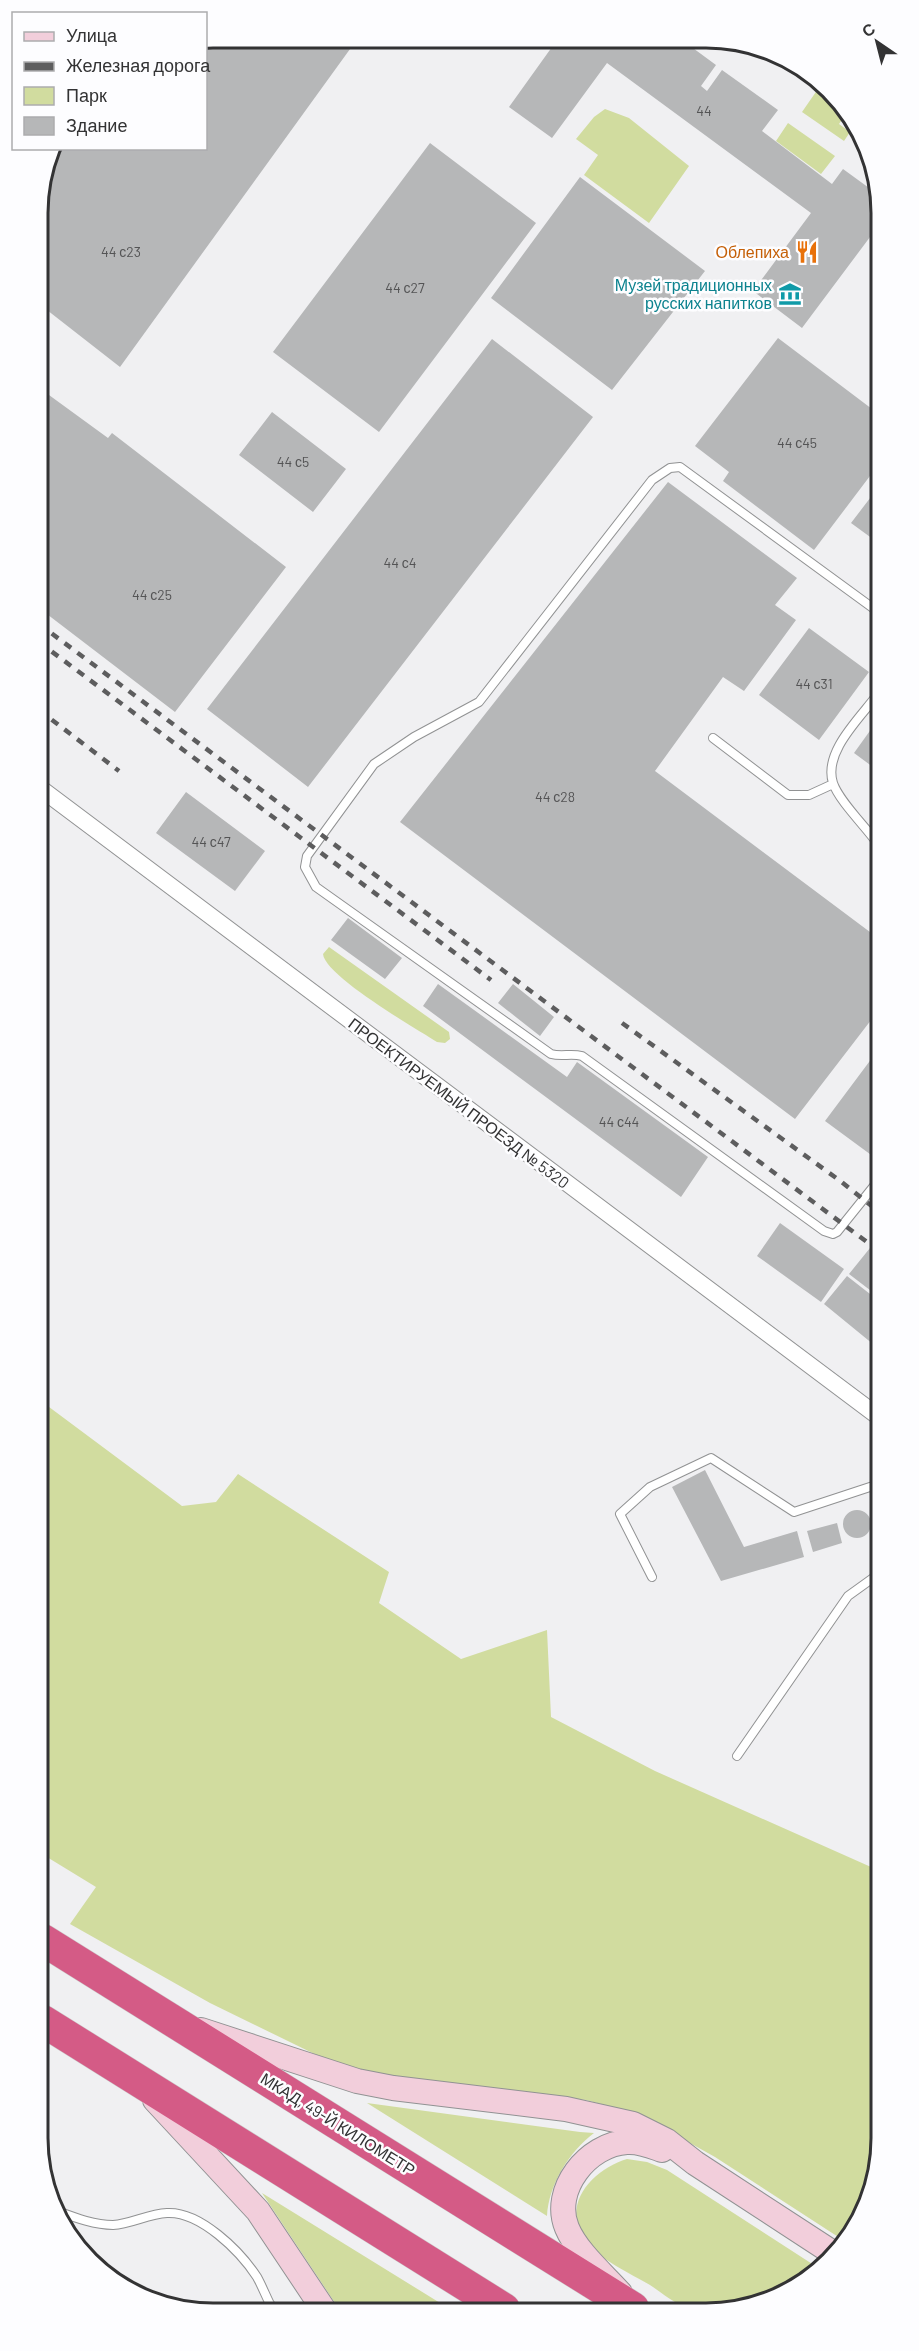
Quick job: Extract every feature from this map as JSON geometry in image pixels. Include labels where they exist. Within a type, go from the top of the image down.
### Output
[{"type":"highway","name":"МКАД, 49-Й КИЛОМЕТР","points":[[48,1943],[625,2303]]},
{"type":"highway","points":[[48,2024],[494,2303]]},
{"type":"street","name":"ПРОЕКТИРУЕМЫЙ ПРОЕЗД № 5320","points":[[48,794],[871,1411]]},
{"type":"street","points":[[176,2023],[357,2081],[612,2117],[655,2134],[826,2251]]},
{"type":"street","points":[[135,2079],[258,2211],[319,2303]]},
{"type":"street","points":[[629,2303],[579,2246],[567,2228],[564,2208],[569,2185],[580,2167],[592,2156],[604,2147],[621,2142],[643,2143],[695,2163]]},
{"type":"lane","points":[[871,607],[680,467],[670,468],[652,480],[479,702],[414,737],[374,764],[308,856],[305,867],[316,886],[551,1054],[562,1057],[570,1054],[582,1056],[828,1234],[837,1232],[844,1225],[871,1190]]},
{"type":"lane","points":[[871,703],[837,751],[831,768],[833,784],[871,834]]},
{"type":"lane","points":[[713,738],[788,795],[809,795],[833,784]]},
{"type":"lane","points":[[652,1577],[620,1514],[650,1487],[711,1458],[794,1512],[871,1487]]},
{"type":"lane","points":[[738,1756],[848,1596],[871,1579]]},
{"type":"lane","points":[[67,2214],[91,2222],[114,2225],[169,2213],[190,2218],[216,2233],[242,2256],[257,2278],[270,2303]]},
{"type":"green space","points":[[817,91],[842,120],[839,124],[850,132],[844,141],[802,112]]},
{"type":"green space","points":[[605,109],[629,118],[689,166],[649,223],[584,175],[598,155],[576,139],[594,117]]},
{"type":"green space","points":[[788,123],[835,156],[821,174],[776,141]]},
{"type":"green space","points":[[329,947],[449,1032],[450,1039],[445,1043],[437,1042],[354,988],[328,964],[323,954]]},
{"type":"green space","points":[[48,1406],[182,1506],[216,1502],[238,1474],[389,1572],[379,1603],[461,1659],[547,1630],[551,1717],[655,1771],[871,1867],[871,2149],[868,2171],[854,2211],[838,2237],[715,2157],[638,2114],[586,2100],[404,2080],[335,2064],[210,2003],[70,1924],[96,1887],[48,1858]]},
{"type":"green space","points":[[367,2103],[594,2133],[576,2149],[562,2170],[552,2192],[547,2216]]},
{"type":"green space","points":[[627,2159],[647,2162],[667,2170],[812,2264],[779,2286],[749,2297],[728,2302],[674,2302],[600,2255],[586,2241],[579,2228],[576,2214],[578,2202],[584,2190],[602,2171]]},
{"type":"green space","points":[[262,2193],[440,2303],[335,2303]]},
{"type":"building","points":[[207,48],[351,48],[120,367],[48,311],[48,202],[54,170],[61,150],[207,150]]},
{"type":"building","points":[[551,48],[693,48],[716,65],[701,86],[707,91],[722,70],[778,110],[762,131],[832,184],[843,169],[869,188],[871,236],[802,328],[753,291],[811,213],[607,63],[552,138],[509,107]]},
{"type":"building","points":[[430,143],[536,223],[379,432],[273,352]]},
{"type":"building","points":[[580,177],[705,271],[612,390],[491,298]]},
{"type":"building","points":[[778,338],[871,408],[871,475],[814,550],[723,481],[729,472],[695,446]]},
{"type":"building","points":[[492,339],[593,417],[308,787],[207,709]]},
{"type":"building","points":[[48,394],[108,438],[112,433],[286,567],[175,712],[48,615]]},
{"type":"building","points":[[272,412],[346,469],[313,512],[239,455]]},
{"type":"building","points":[[668,482],[797,578],[775,605],[796,620],[744,691],[723,677],[655,771],[871,933],[871,1020],[795,1119],[400,822]]},
{"type":"building","points":[[871,497],[871,538],[851,523]]},
{"type":"building","points":[[809,628],[869,672],[819,740],[759,695]]},
{"type":"building","points":[[871,729],[871,766],[854,753]]},
{"type":"building","points":[[186,792],[265,851],[235,891],[156,833]]},
{"type":"building","points":[[348,918],[402,958],[385,979],[331,940]]},
{"type":"building","points":[[438,984],[567,1077],[577,1062],[708,1157],[681,1197],[423,1006]]},
{"type":"building","points":[[513,984],[554,1017],[540,1036],[498,1003]]},
{"type":"building","points":[[871,1059],[871,1155],[825,1121]]},
{"type":"building","points":[[780,1223],[844,1269],[821,1302],[757,1256]]},
{"type":"building","points":[[870,1248],[871,1249],[871,1291],[849,1274]]},
{"type":"building","points":[[847,1276],[871,1295],[871,1342],[824,1304]]},
{"type":"building","points":[[705,1470],[744,1547],[797,1531],[804,1557],[721,1581],[672,1487]]},
{"type":"building","points":[[857,1510],[867,1514],[871,1524],[867,1534],[857,1538],[847,1534],[843,1524],[847,1514]]},
{"type":"building","points":[[837,1523],[842,1543],[813,1552],[807,1531]]},
{"type":"railway","points":[[48,631],[871,1245]]},
{"type":"railway","points":[[48,649],[491,980]]},
{"type":"railway","points":[[48,717],[119,771]]},
{"type":"railway","points":[[622,1023],[871,1206]]},
{"type":"place","name":"Облепиха","points":[[807,252]]},
{"type":"place","name":"Музей традиционных русских напитков","points":[[790,294]]}]
